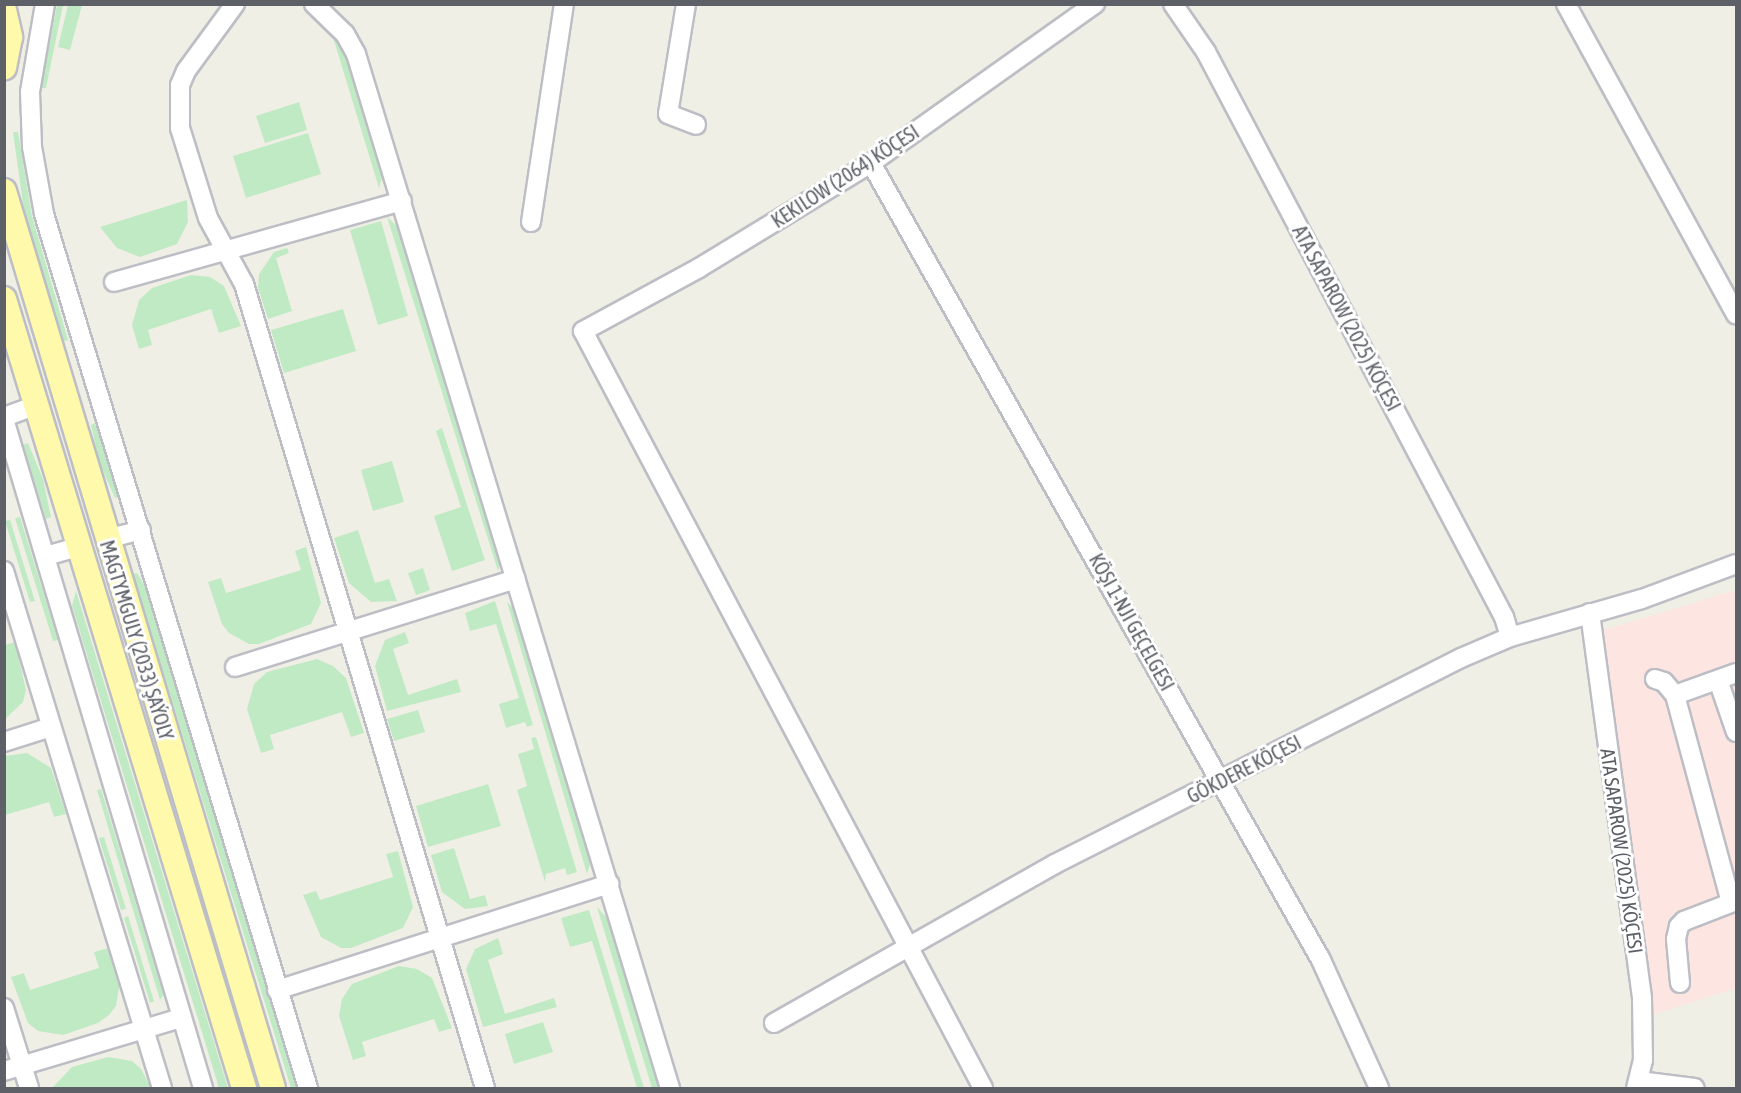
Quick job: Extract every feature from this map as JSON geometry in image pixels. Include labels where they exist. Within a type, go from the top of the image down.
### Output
[{"type":"main road","points":[[4,67],[10,37],[7,10]]},
{"type":"main road","name":"MAGTYMGULY (2033) ŞAÝOLY","points":[[4,191],[106,539],[273,1089]]},
{"type":"main road","name":"MAGTYMGULY (2033) ŞAÝOLY","points":[[4,299],[35,406],[81,546],[243,1089]]},
{"type":"street","points":[[45,4],[30,92],[32,147],[45,214],[308,1089]]},
{"type":"street","points":[[235,4],[186,70],[180,85],[178,110],[208,218],[244,284],[438,940],[485,1089]]},
{"type":"street","points":[[314,4],[345,34],[356,54],[670,1089]]},
{"type":"street","points":[[531,222],[564,4]]},
{"type":"street","points":[[686,4],[668,114],[696,125]]},
{"type":"street","name":"KEKILOW (2064) KÖÇESI","points":[[905,947],[584,331],[699,268],[871,163],[1095,4]]},
{"type":"street","name":"ATA SAPAROW (2025) KÖÇESI","points":[[1173,4],[1206,52],[1504,616],[1510,637]]},
{"type":"street","points":[[1566,4],[1737,314]]},
{"type":"street","name":"KÖŞI 1-NJI GEÇELGESI","points":[[871,163],[1321,960],[1379,1089]]},
{"type":"street","points":[[114,282],[402,201]]},
{"type":"street","points":[[65,396],[96,386]]},
{"type":"street","points":[[35,406],[4,418],[203,1089]]},
{"type":"street","points":[[106,539],[141,530]]},
{"type":"street","points":[[46,556],[81,546]]},
{"type":"street","name":"GÖKDERE KÖÇESI","points":[[774,1023],[1055,864],[1461,658],[1510,637],[1642,599],[1737,564]]},
{"type":"street","points":[[4,571],[162,1089]]},
{"type":"street","points":[[235,667],[516,579]]},
{"type":"street","name":"ATA SAPAROW (2025) KÖÇESI","points":[[1590,613],[1642,998],[1644,1038],[1638,1085]]},
{"type":"street","points":[[1675,695],[1737,673]]},
{"type":"street","points":[[1655,679],[1664,682],[1675,695],[1734,902],[1679,926],[1676,939],[1680,983]]},
{"type":"street","points":[[1718,680],[1737,732]]},
{"type":"street","points":[[4,742],[51,728]]},
{"type":"street","points":[[277,990],[609,884]]},
{"type":"street","points":[[905,947],[983,1089]]},
{"type":"street","points":[[4,1008],[29,1089]]},
{"type":"street","points":[[4,1071],[182,1018]]},
{"type":"street","points":[[1638,1085],[1695,1089]]},
{"type":"shaded area","points":[[1736,590],[1736,988],[1652,1015],[1594,633]]},
{"type":"green space","points":[[57,5],[63,5],[46,88],[41,88]]},
{"type":"green space","points":[[68,5],[82,5],[70,50],[58,47]]},
{"type":"green space","points":[[332,34],[350,63],[383,174],[379,188]]},
{"type":"green space","points":[[299,102],[307,130],[265,143],[256,116]]},
{"type":"green space","points":[[13,132],[18,132],[32,216],[68,340],[61,342],[25,218]]},
{"type":"green space","points":[[308,133],[321,174],[246,198],[233,156]]},
{"type":"green space","points":[[187,200],[188,222],[177,244],[140,257],[117,248],[100,227]]},
{"type":"green space","points":[[387,217],[397,226],[502,559],[498,571]]},
{"type":"green space","points":[[381,221],[408,316],[378,325],[350,230]]},
{"type":"green space","points":[[287,248],[289,253],[276,258],[292,311],[268,319],[258,288],[259,274],[274,252]]},
{"type":"green space","points":[[191,275],[210,277],[224,286],[241,326],[219,333],[211,309],[148,330],[152,345],[139,349],[132,325],[139,300],[152,288]]},
{"type":"green space","points":[[343,309],[356,351],[284,373],[271,330]]},
{"type":"green space","points":[[95,423],[119,497],[115,498],[99,462],[91,425]]},
{"type":"green space","points":[[442,428],[485,560],[452,571],[434,516],[461,507],[436,431]]},
{"type":"green space","points":[[28,443],[43,479],[51,517],[46,519],[23,445]]},
{"type":"green space","points":[[392,461],[404,502],[373,511],[361,470]]},
{"type":"green space","points":[[20,517],[58,640],[53,641],[15,518]]},
{"type":"green space","points":[[10,520],[35,601],[30,602],[5,521]]},
{"type":"green space","points":[[358,530],[375,583],[389,579],[397,601],[371,602],[349,583],[334,538]]},
{"type":"green space","points":[[306,547],[321,603],[311,624],[259,644],[249,644],[229,633],[222,624],[208,582],[221,578],[226,593],[301,570],[295,551]]},
{"type":"green space","points":[[423,568],[430,590],[416,595],[408,573]]},
{"type":"green space","points":[[137,573],[145,586],[299,1088],[291,1088],[133,574]]},
{"type":"green space","points":[[76,591],[228,1088],[219,1088],[72,606]]},
{"type":"green space","points":[[495,601],[533,725],[527,727],[525,722],[506,728],[499,704],[519,698],[496,624],[470,631],[465,613]]},
{"type":"green space","points":[[507,602],[517,612],[591,861],[587,874]]},
{"type":"green space","points":[[405,632],[409,643],[393,649],[408,695],[457,679],[461,692],[387,711],[375,666],[385,640]]},
{"type":"green space","points":[[15,642],[26,690],[23,702],[5,719],[5,645]]},
{"type":"green space","points":[[317,659],[333,666],[346,678],[364,733],[351,737],[342,712],[270,735],[274,749],[261,753],[247,709],[254,684],[267,672]]},
{"type":"green space","points":[[418,710],[425,732],[394,741],[387,719]]},
{"type":"green space","points":[[536,737],[577,872],[567,875],[565,868],[546,874],[545,882],[517,790],[527,786],[518,754],[534,749],[531,738]]},
{"type":"green space","points":[[27,753],[51,768],[66,814],[54,817],[49,802],[5,815],[5,756]]},
{"type":"green space","points":[[488,784],[501,826],[428,847],[416,806]]},
{"type":"green space","points":[[101,789],[164,995],[160,1000],[97,790]]},
{"type":"green space","points":[[104,837],[126,909],[121,910],[99,838]]},
{"type":"green space","points":[[454,848],[470,899],[485,895],[488,906],[465,909],[442,892],[431,855]]},
{"type":"green space","points":[[398,851],[413,907],[403,928],[351,948],[341,948],[321,937],[303,895],[316,891],[320,900],[393,877],[386,854]]},
{"type":"green space","points":[[597,907],[610,921],[660,1088],[652,1088]]},
{"type":"green space","points":[[589,910],[644,1088],[637,1088],[592,941],[570,947],[561,918]]},
{"type":"green space","points":[[128,916],[154,1001],[150,1003],[124,918]]},
{"type":"green space","points":[[498,938],[503,954],[488,960],[505,1014],[554,998],[557,1007],[483,1027],[466,969],[475,949]]},
{"type":"green space","points":[[109,948],[120,982],[116,1006],[109,1015],[98,1023],[63,1035],[38,1031],[28,1023],[11,977],[24,973],[30,990],[99,968],[94,952]]},
{"type":"green space","points":[[399,966],[417,969],[432,978],[452,1028],[439,1032],[434,1019],[362,1042],[366,1056],[353,1060],[339,1016],[342,999],[352,984]]},
{"type":"green space","points":[[543,1022],[553,1052],[514,1064],[505,1034]]},
{"type":"green space","points":[[108,1057],[132,1061],[141,1069],[151,1088],[52,1088],[72,1067]]}]
